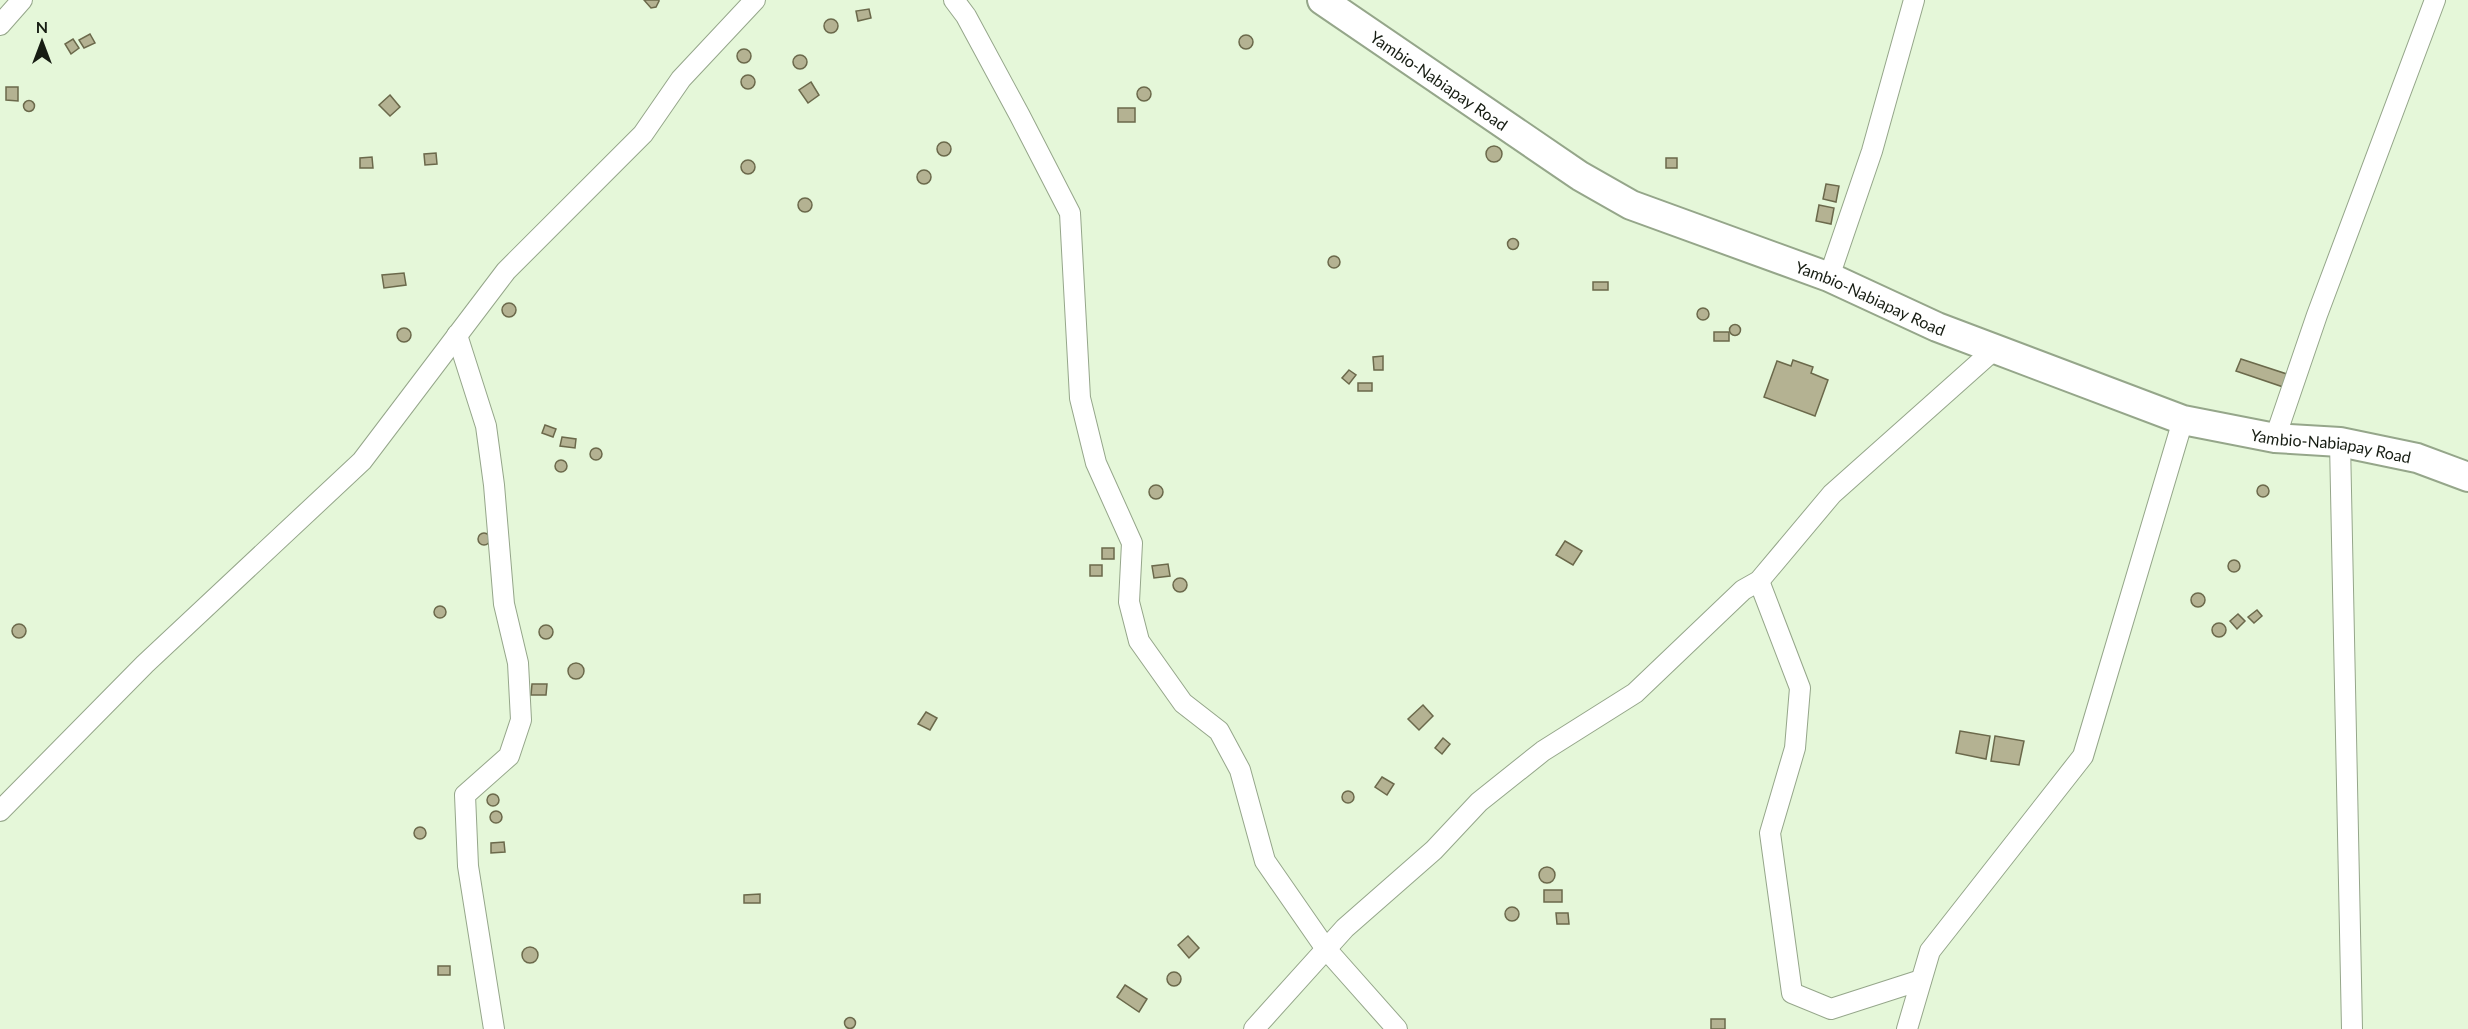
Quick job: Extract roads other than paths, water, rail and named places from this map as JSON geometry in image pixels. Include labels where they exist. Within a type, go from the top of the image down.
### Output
[{"type":"main road","name":"Yambio-Nabiapay Road","points":[[1322,0],[1580,176],[1631,205],[1829,278],[1937,327],[2183,420],[2275,438],[2340,442],[2417,458],[2468,477]]},
{"type":"street","points":[[0,25],[22,0]]},
{"type":"street","points":[[0,811],[145,664],[362,461],[506,271],[643,134],[681,79],[755,0]]},
{"type":"street","points":[[954,0],[988,56],[1070,213],[1080,398],[1096,463],[1132,543],[1129,602],[1139,640],[1183,703],[1219,730],[1240,770],[1265,861],[1326,949],[1397,1029]]},
{"type":"street","points":[[1829,278],[1872,151],[1914,0]]},
{"type":"street","points":[[2275,438],[2317,315],[2435,0]]},
{"type":"street","points":[[458,335],[486,426],[494,485],[504,604],[518,663],[521,720],[509,756],[465,795],[468,866],[494,1029]]},
{"type":"street","points":[[1254,1029],[1345,928],[1434,850],[1479,802],[1543,751],[1635,693],[1743,590],[1760,580],[1832,494],[1996,348]]},
{"type":"street","points":[[1907,1029],[1930,951],[2083,756],[2183,420]]},
{"type":"street","points":[[2340,442],[2352,1029]]},
{"type":"street","points":[[1760,580],[1800,688],[1795,748],[1770,833],[1792,993],[1831,1009],[1921,980]]}]
